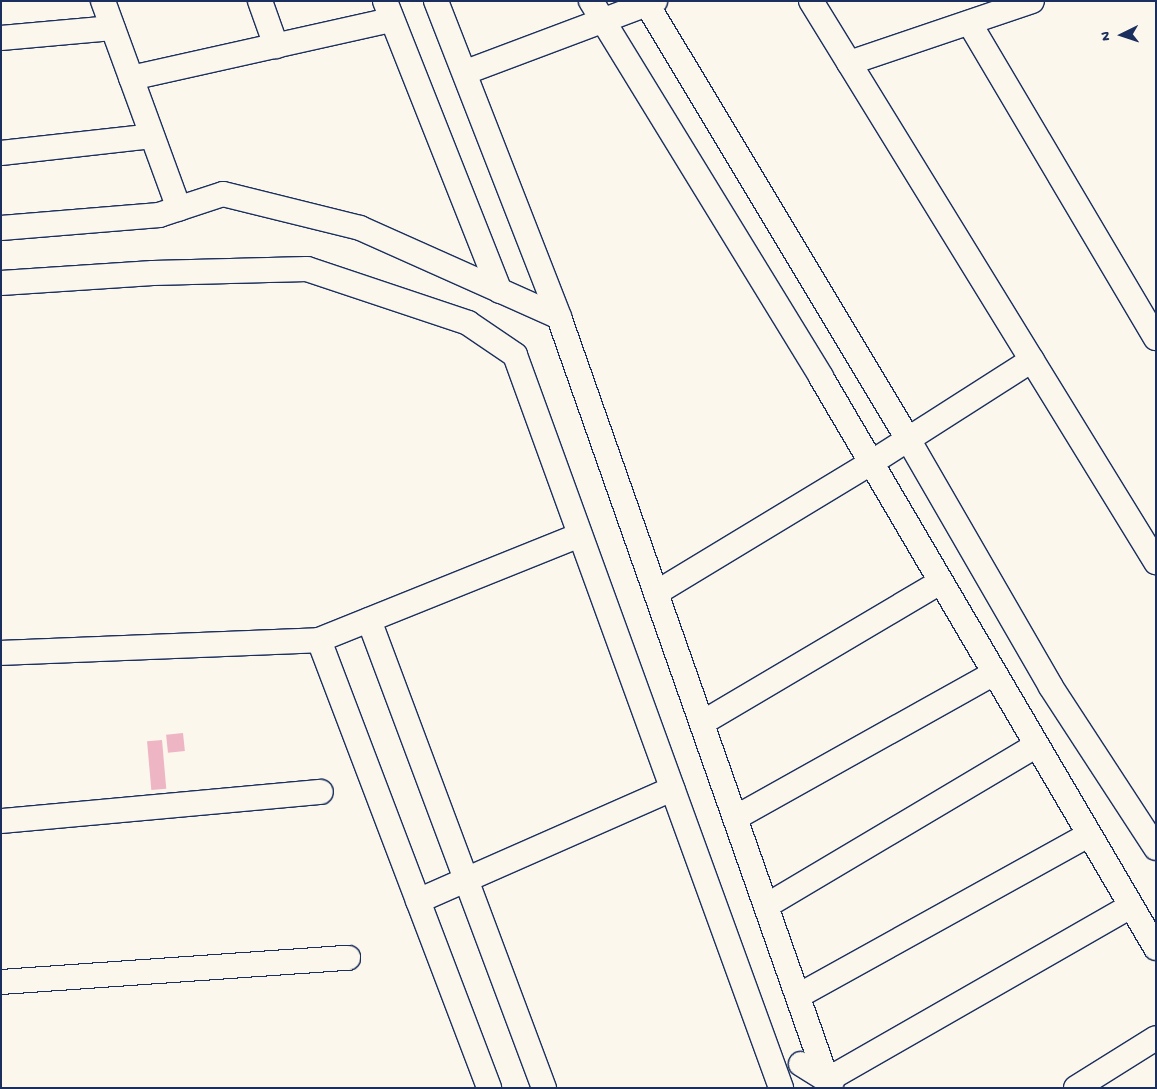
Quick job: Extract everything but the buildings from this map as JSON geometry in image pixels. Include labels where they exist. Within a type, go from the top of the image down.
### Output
[{"type":"street","points":[[103,1],[178,209]]},
{"type":"street","points":[[260,1],[276,46]]},
{"type":"street","points":[[436,1],[466,72],[559,317],[798,996],[834,1084]]},
{"type":"street","points":[[811,1],[1156,562]]},
{"type":"street","points":[[849,63],[970,24],[1032,1]]},
{"type":"street","points":[[466,72],[597,11],[649,2],[908,439],[1050,688],[1156,848]]},
{"type":"street","points":[[131,78],[276,46],[388,10],[500,291]]},
{"type":"street","points":[[597,11],[871,463],[1156,948]]},
{"type":"street","points":[[970,24],[1156,338]]},
{"type":"street","points":[[1,38],[112,28]]},
{"type":"street","points":[[1,153],[152,136]]},
{"type":"street","points":[[1,228],[159,216],[223,194],[360,228],[559,317]]},
{"type":"street","points":[[1,283],[153,273],[307,269],[468,323],[515,355],[781,1088]]},
{"type":"street","points":[[656,593],[871,463],[1032,360]]},
{"type":"street","points":[[1,653],[319,640],[580,535]]},
{"type":"street","points":[[702,724],[940,582]]},
{"type":"street","points":[[369,620],[544,1088]]},
{"type":"street","points":[[319,640],[489,1088]]},
{"type":"street","points":[[735,818],[994,673]]},
{"type":"street","points":[[766,906],[1036,746]]},
{"type":"street","points":[[418,900],[672,789]]},
{"type":"street","points":[[1,822],[321,792]]},
{"type":"street","points":[[798,996],[1088,835]]},
{"type":"street","points":[[834,1084],[1131,906]]},
{"type":"street","points":[[1,982],[348,958]]},
{"type":"street","points":[[1076,1088],[1156,1038]]},
{"type":"street","points":[[801,1064],[834,1084]]}]
